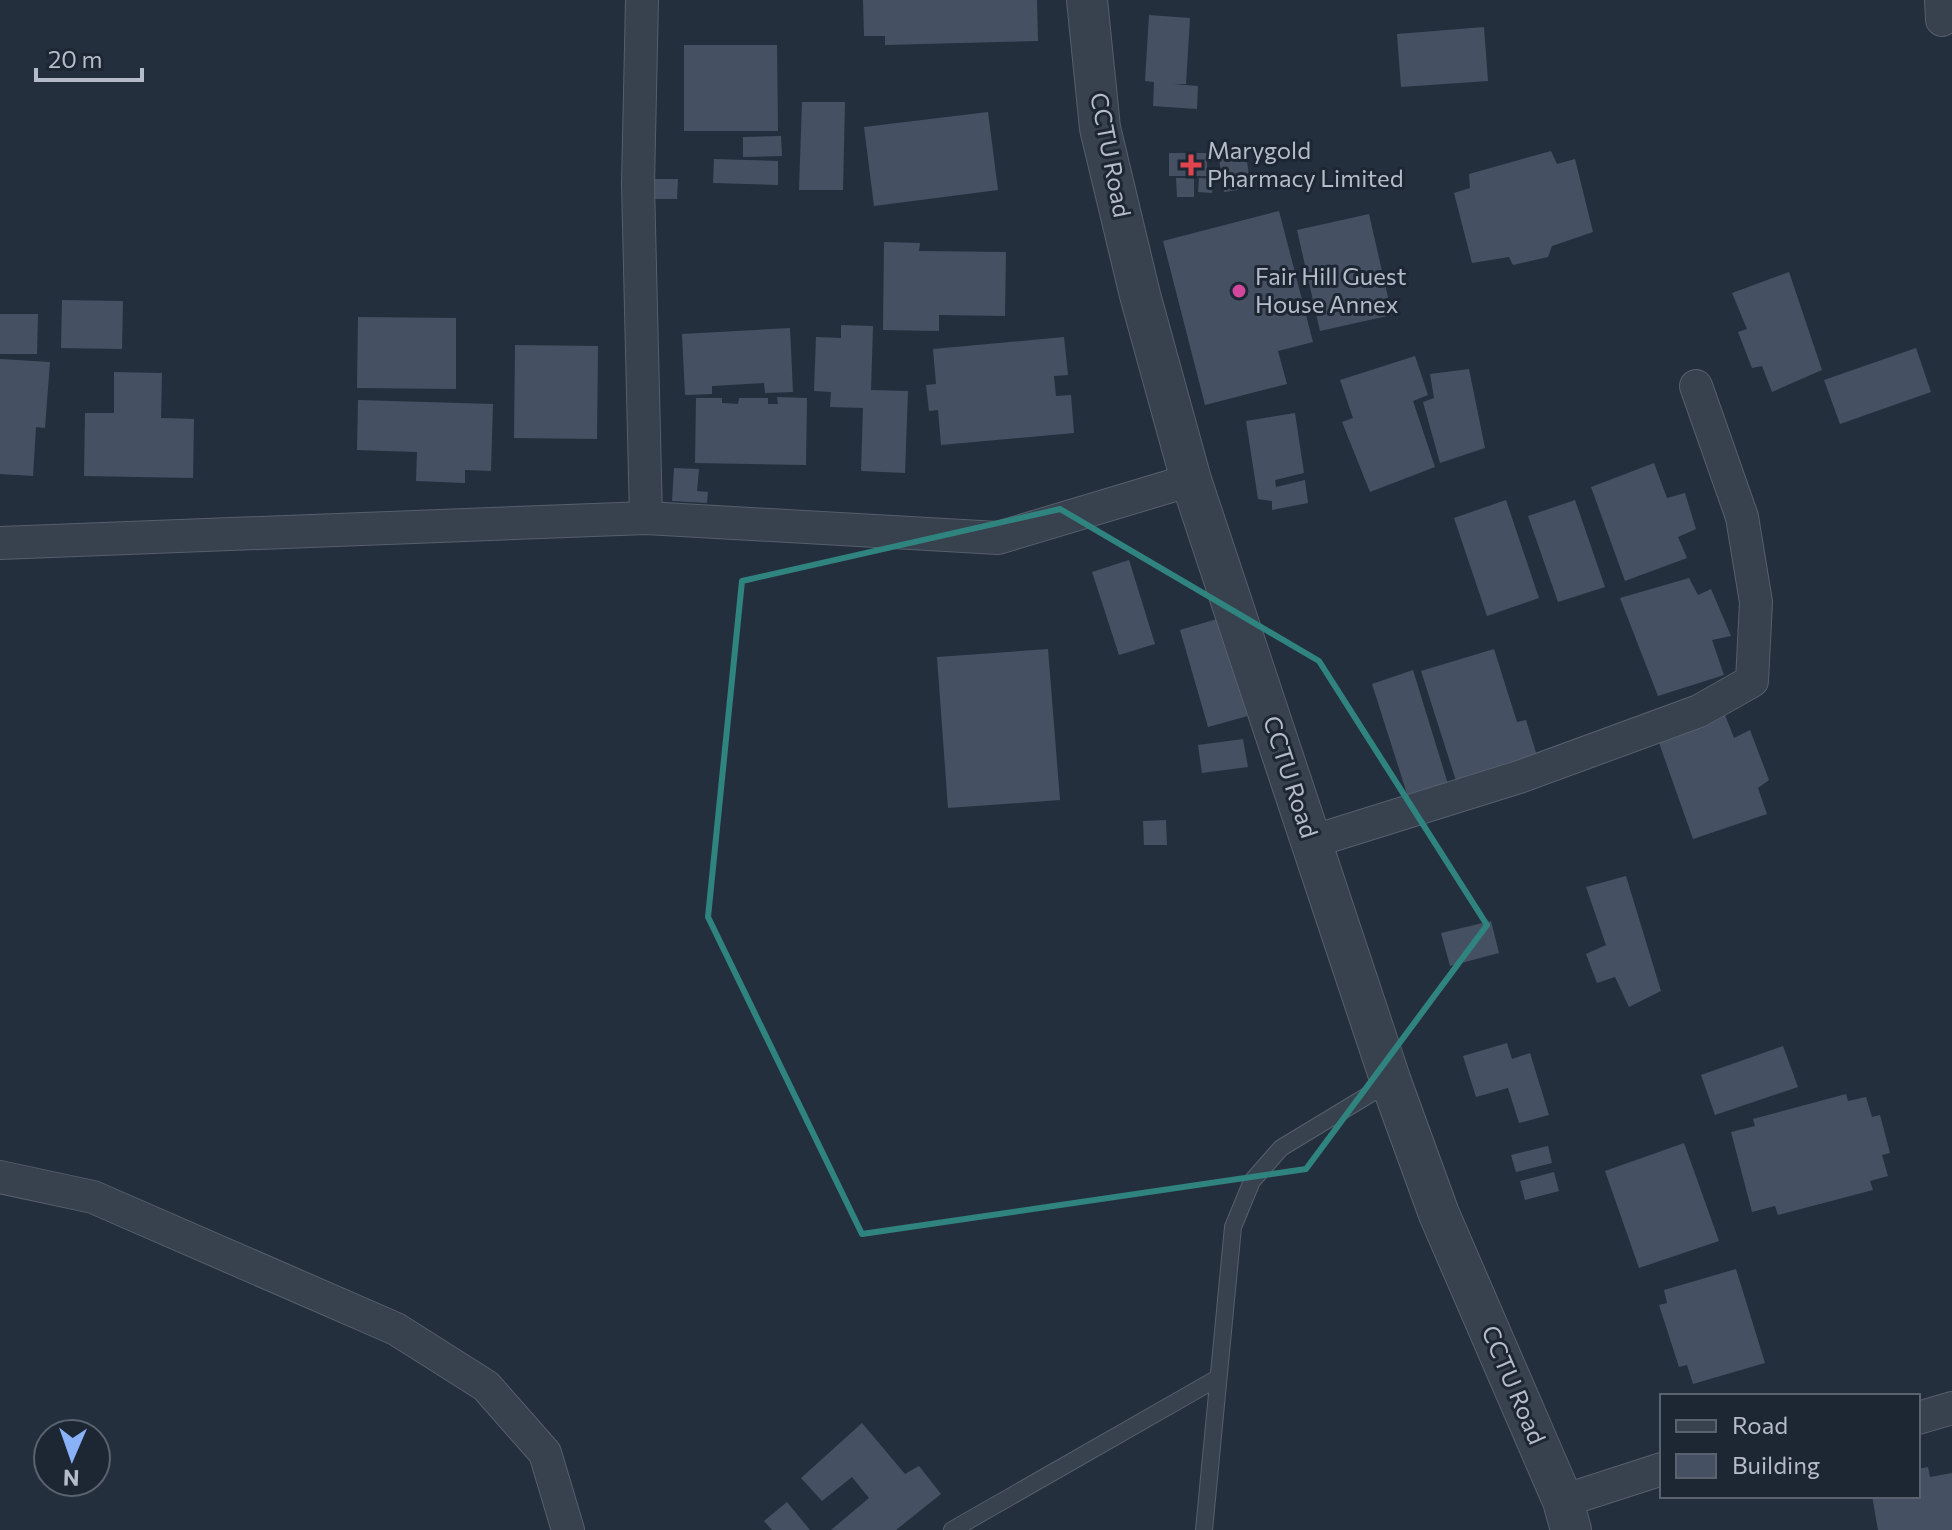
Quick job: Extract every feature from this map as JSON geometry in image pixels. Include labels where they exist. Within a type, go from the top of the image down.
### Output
[{"type":"street","points":[[642,0],[638,184],[646,518]]},
{"type":"street","name":"CCTU Road","points":[[1087,0],[1100,128],[1140,295],[1191,480],[1391,1082],[1439,1214],[1567,1516]]},
{"type":"street","points":[[1311,842],[1519,777],[1699,711],[1752,681],[1756,602],[1742,517],[1696,386]]},
{"type":"street","points":[[0,543],[646,518],[998,538],[1191,480]]},
{"type":"street","points":[[0,1177],[93,1197],[396,1329],[422,1345],[486,1386],[545,1453],[568,1530]]},
{"type":"street","points":[[1920,1417],[1952,1408]]},
{"type":"street","points":[[1567,1516],[1660,1470]]},
{"type":"lane","points":[[1204,1530],[1216,1379],[1233,1227],[1252,1181],[1281,1148],[1391,1082]]},
{"type":"lane","points":[[952,1530],[1216,1379]]},
{"type":"highlighted area","points":[[1060,509],[1319,661],[1487,925],[1306,1169],[862,1234],[708,917],[742,581]]},
{"type":"building","points":[[863,0],[1037,0],[1038,41],[885,45],[885,36],[864,36]]},
{"type":"building","points":[[1149,15],[1190,18],[1186,84],[1173,84],[1198,86],[1197,109],[1153,106],[1154,82],[1145,81]]},
{"type":"building","points":[[1484,27],[1488,81],[1401,87],[1397,34]]},
{"type":"building","points":[[684,45],[777,45],[778,131],[684,131]]},
{"type":"building","points":[[802,102],[845,102],[843,190],[799,190]]},
{"type":"building","points":[[988,112],[998,190],[874,206],[864,127]]},
{"type":"building","points":[[781,136],[782,156],[743,157],[743,137]]},
{"type":"building","points":[[1551,151],[1557,164],[1575,159],[1593,232],[1552,246],[1548,257],[1513,265],[1509,257],[1472,263],[1454,193],[1470,188],[1469,174]]},
{"type":"building","points":[[1169,153],[1207,153],[1207,176],[1169,176]]},
{"type":"building","points":[[1246,155],[1251,188],[1224,192],[1219,159]]},
{"type":"building","points":[[714,159],[778,161],[778,185],[713,183]]},
{"type":"building","points":[[1176,178],[1194,178],[1194,197],[1177,197]]},
{"type":"building","points":[[1199,178],[1213,179],[1212,193],[1198,192]]},
{"type":"building","points":[[652,179],[678,179],[677,199],[652,199]]},
{"type":"building","points":[[1279,211],[1313,342],[1278,351],[1287,384],[1205,405],[1163,241]]},
{"type":"building","points":[[1369,214],[1392,315],[1320,331],[1297,230]]},
{"type":"building","points":[[884,242],[920,243],[919,251],[1006,252],[1005,316],[939,315],[939,331],[883,330]]},
{"type":"building","points":[[1789,272],[1822,370],[1772,392],[1762,366],[1752,368],[1738,332],[1747,329],[1732,293]]},
{"type":"building","points":[[62,300],[123,301],[122,349],[61,348]]},
{"type":"building","points":[[0,314],[38,314],[37,354],[0,354]]},
{"type":"building","points":[[358,317],[456,318],[456,389],[357,388]]},
{"type":"building","points":[[841,325],[873,326],[871,390],[908,391],[905,473],[861,471],[863,408],[830,407],[831,392],[814,391],[816,337],[841,338]]},
{"type":"building","points":[[790,328],[793,392],[765,393],[764,383],[712,386],[712,394],[685,395],[682,334]]},
{"type":"building","points":[[1064,337],[1068,375],[1054,376],[1056,396],[1071,395],[1074,433],[941,445],[938,410],[929,411],[926,385],[936,384],[933,349]]},
{"type":"building","points":[[515,345],[598,346],[597,439],[514,438]]},
{"type":"building","points":[[1916,348],[1931,392],[1840,424],[1824,380]]},
{"type":"building","points":[[1415,356],[1428,395],[1413,401],[1435,467],[1370,492],[1342,422],[1353,418],[1340,380]]},
{"type":"building","points":[[0,359],[50,362],[45,428],[36,427],[33,476],[0,474]]},
{"type":"building","points":[[1469,369],[1485,448],[1440,463],[1423,402],[1434,398],[1430,374]]},
{"type":"building","points":[[114,372],[162,373],[161,418],[194,419],[193,478],[84,476],[85,413],[114,413]]},
{"type":"building","points":[[777,397],[807,398],[806,465],[695,463],[696,398],[722,398],[722,403],[738,404],[739,398],[768,398],[768,404],[778,404]]},
{"type":"building","points":[[358,400],[493,404],[491,471],[465,470],[465,483],[416,481],[417,452],[357,450]]},
{"type":"building","points":[[1295,413],[1304,473],[1275,480],[1276,487],[1305,480],[1308,503],[1272,510],[1272,501],[1258,499],[1246,421]]},
{"type":"building","points":[[1654,463],[1667,498],[1685,493],[1696,529],[1678,537],[1687,558],[1625,581],[1591,487]]},
{"type":"building","points":[[674,468],[699,469],[697,491],[708,492],[707,503],[672,501]]},
{"type":"building","points":[[1506,500],[1539,598],[1487,616],[1454,518]]},
{"type":"building","points":[[1575,500],[1605,587],[1558,602],[1528,516]]},
{"type":"building","points":[[1129,560],[1155,644],[1119,655],[1092,572]]},
{"type":"building","points":[[1689,578],[1698,595],[1711,589],[1731,636],[1712,640],[1724,675],[1658,696],[1620,598]]},
{"type":"building","points":[[1227,616],[1255,714],[1208,727],[1180,630]]},
{"type":"building","points":[[1048,649],[1060,800],[948,808],[937,657]]},
{"type":"building","points":[[1494,649],[1517,722],[1526,720],[1538,759],[1457,784],[1421,671]]},
{"type":"building","points":[[1413,670],[1448,784],[1408,797],[1372,684]]},
{"type":"building","points":[[1725,715],[1734,738],[1750,730],[1769,780],[1758,788],[1767,814],[1693,839],[1658,740]]},
{"type":"building","points":[[1243,739],[1248,767],[1202,773],[1198,745]]},
{"type":"building","points":[[1166,820],[1167,845],[1144,845],[1143,821]]},
{"type":"building","points":[[1626,876],[1661,991],[1629,1007],[1615,977],[1597,983],[1586,954],[1606,945],[1586,887]]},
{"type":"building","points":[[1491,921],[1499,953],[1450,966],[1441,933]]},
{"type":"building","points":[[1507,1043],[1512,1059],[1530,1053],[1549,1115],[1519,1123],[1508,1088],[1476,1097],[1463,1056]]},
{"type":"building","points":[[1783,1046],[1798,1087],[1715,1115],[1701,1075]]},
{"type":"building","points":[[1846,1094],[1848,1101],[1866,1097],[1872,1117],[1880,1115],[1890,1153],[1882,1155],[1888,1176],[1870,1181],[1873,1190],[1778,1215],[1775,1206],[1752,1212],[1731,1132],[1755,1126],[1753,1119]]},
{"type":"building","points":[[1684,1143],[1719,1241],[1639,1268],[1605,1171]]},
{"type":"building","points":[[1548,1146],[1552,1163],[1516,1172],[1511,1155]]},
{"type":"building","points":[[1554,1172],[1559,1191],[1525,1200],[1520,1181]]},
{"type":"building","points":[[1736,1269],[1765,1363],[1693,1384],[1687,1365],[1679,1367],[1659,1305],[1667,1303],[1664,1290]]},
{"type":"building","points":[[862,1423],[905,1474],[919,1466],[941,1494],[896,1530],[831,1530],[869,1498],[852,1477],[822,1501],[801,1478]]},
{"type":"building","points":[[1928,1467],[1930,1477],[1952,1473],[1952,1530],[1878,1530],[1872,1498],[1920,1498],[1920,1469]]},
{"type":"building","points":[[787,1502],[810,1530],[772,1530],[764,1521]]},
{"type":"place","name":"Marygold Pharmacy Limited","points":[[1191,165]]},
{"type":"place","name":"Fair Hill Guest House Annex","points":[[1239,291]]}]
